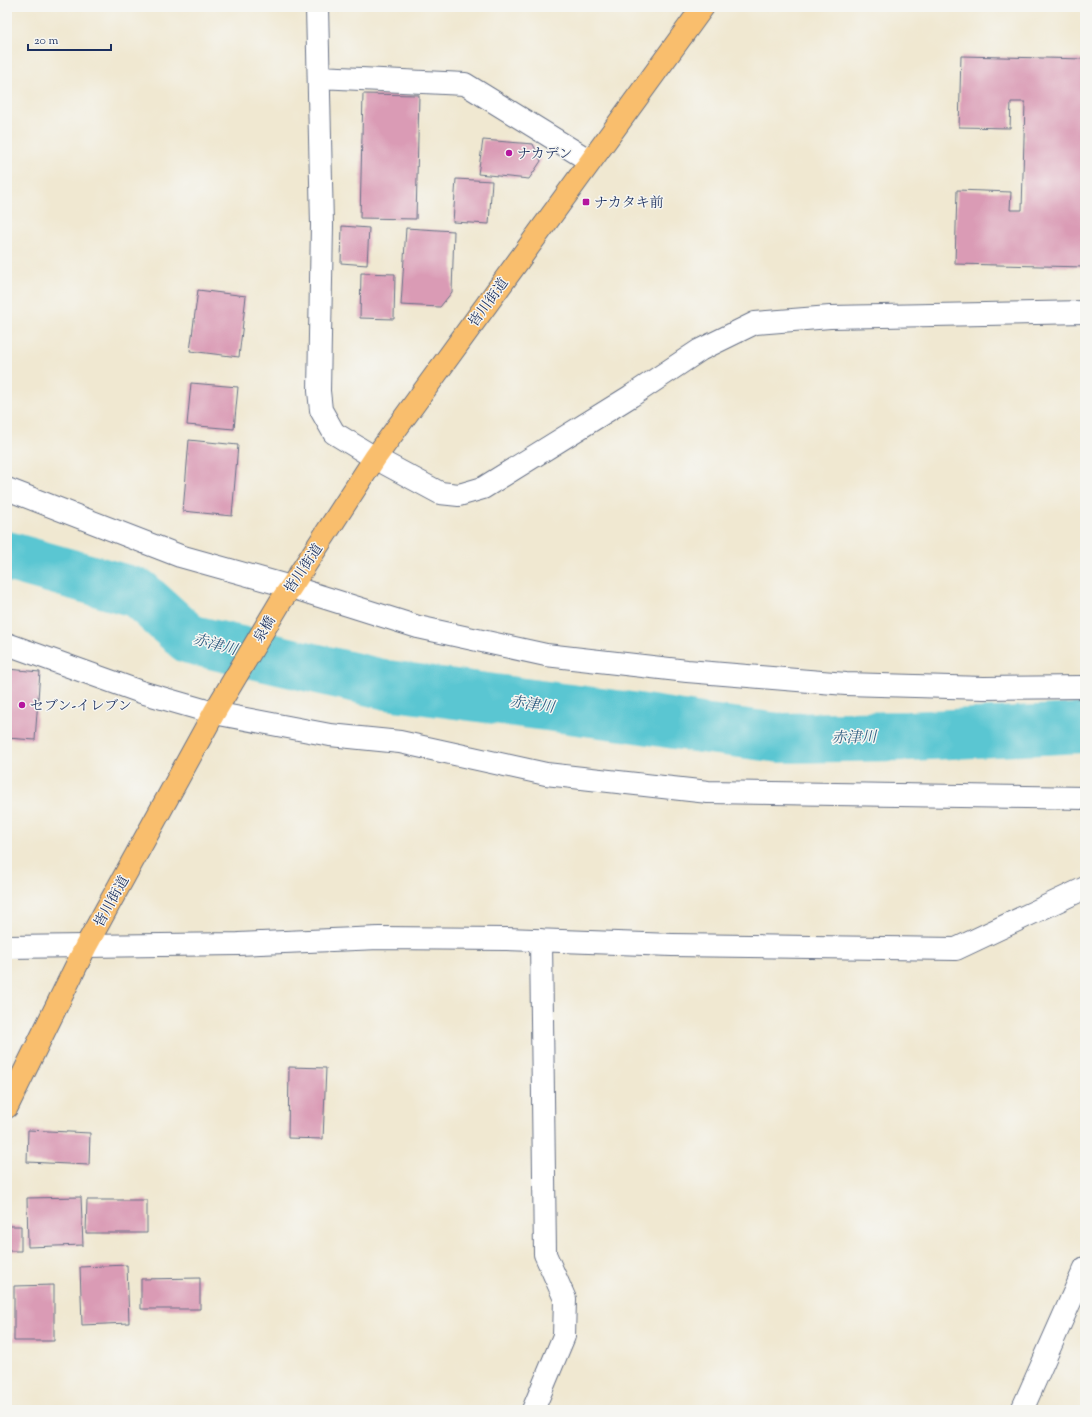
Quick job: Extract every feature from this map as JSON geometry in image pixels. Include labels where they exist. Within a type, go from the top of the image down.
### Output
[{"type":"main road","name":"皆川街道","points":[[286,594],[375,458],[702,7]]},
{"type":"main road","name":"泉橋","points":[[218,706],[286,594]]},
{"type":"main road","name":"皆川街道","points":[[7,1107],[86,946],[218,706]]},
{"type":"street","points":[[317,7],[322,225],[319,391],[321,410],[334,433],[375,458],[440,493],[460,496],[483,488],[631,396],[700,350],[755,323],[830,317],[1085,312]]},
{"type":"street","points":[[319,77],[465,84],[590,161]]},
{"type":"street","points":[[7,489],[180,556],[286,594],[418,628],[546,655],[687,671],[846,684],[1000,688],[1085,687]]},
{"type":"street","points":[[7,644],[141,692],[218,706],[330,735],[400,742],[546,774],[708,792],[1085,798]]},
{"type":"street","points":[[7,947],[238,944],[379,938],[506,939],[672,945],[956,949],[1085,888]]},
{"type":"street","points":[[533,1410],[564,1336],[565,1299],[545,1254],[541,940]]},
{"type":"street","points":[[1022,1410],[1085,1268]]},
{"type":"building","points":[[961,56],[1085,59],[1085,267],[955,264],[957,190],[1011,192],[1010,210],[1022,210],[1025,102],[1011,102],[1010,128],[959,127]]},
{"type":"building","points":[[363,94],[419,95],[416,219],[360,218]]},
{"type":"building","name":"ナカデン","points":[[483,140],[533,144],[541,161],[529,179],[478,174]]},
{"type":"building","points":[[456,179],[492,181],[489,224],[453,222]]},
{"type":"building","points":[[342,226],[369,228],[367,265],[341,263]]},
{"type":"building","points":[[406,228],[454,231],[452,292],[440,307],[401,305]]},
{"type":"building","points":[[361,273],[395,274],[394,319],[360,318]]},
{"type":"building","points":[[198,290],[246,296],[239,357],[190,351]]},
{"type":"building","points":[[191,383],[238,387],[234,429],[187,425]]},
{"type":"building","points":[[189,440],[238,445],[232,516],[183,511]]},
{"type":"building","name":"セブン-イレブン","points":[[7,669],[40,672],[35,740],[7,738]]},
{"type":"building","points":[[289,1067],[326,1068],[323,1139],[288,1138]]},
{"type":"building","points":[[28,1130],[90,1133],[89,1165],[27,1162]]},
{"type":"building","points":[[81,1197],[83,1245],[28,1247],[27,1198]]},
{"type":"building","points":[[87,1200],[147,1200],[147,1233],[86,1233]]},
{"type":"building","points":[[7,1226],[21,1226],[21,1251],[7,1251]]},
{"type":"building","points":[[127,1265],[129,1323],[82,1325],[80,1267]]},
{"type":"building","points":[[200,1278],[200,1309],[141,1309],[141,1279]]},
{"type":"building","points":[[54,1285],[54,1341],[14,1341],[14,1286]]},
{"type":"waterway","name":"赤津川","points":[[7,556],[138,593],[189,639],[387,685],[780,738],[908,736],[1085,728]]},
{"type":"place","name":"ナカデン","points":[[509,153]]},
{"type":"place","name":"ナカタキ前","points":[[586,202]]},
{"type":"place","name":"セブン-イレブン","points":[[22,705]]}]
